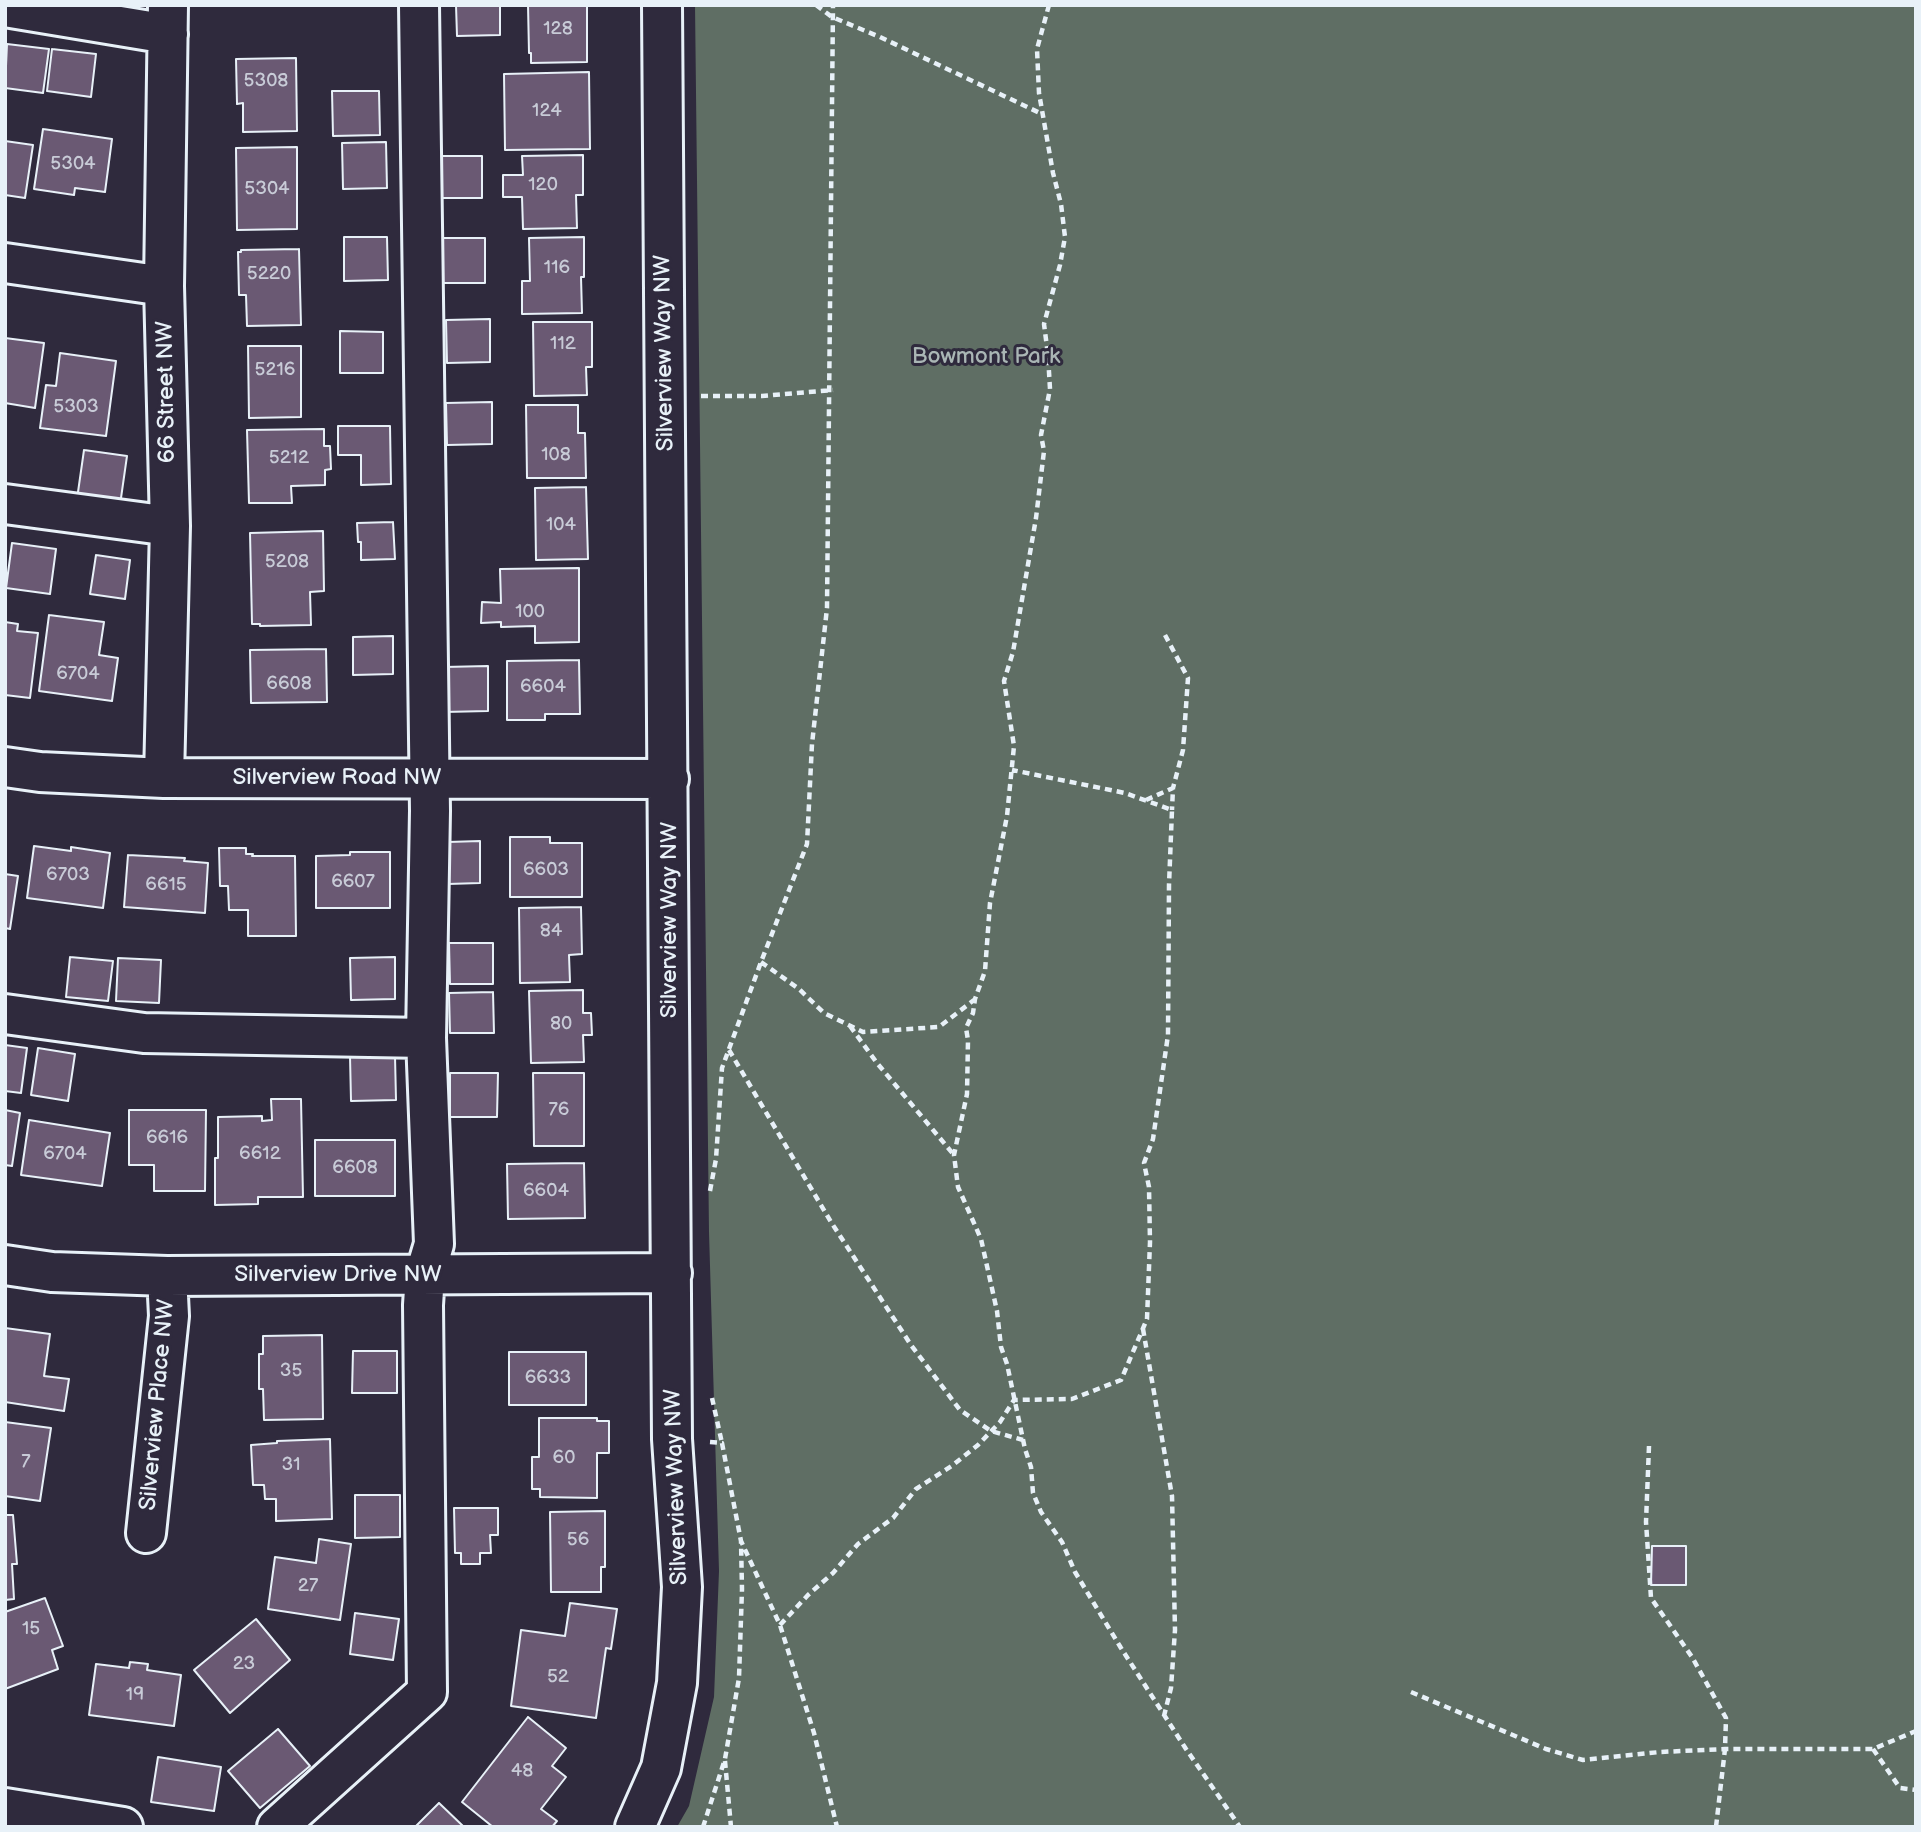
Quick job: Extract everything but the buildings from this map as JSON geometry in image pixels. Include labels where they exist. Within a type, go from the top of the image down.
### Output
[{"type":"street","points":[[277,1827],[427,1692],[423,1305],[425,1274],[434,1244],[426,1038],[430,811],[419,5]]},
{"type":"street","name":"Silverview Way NW","points":[[635,1827],[662,1768],[677,1683],[682,1587],[672,1439],[662,5]]},
{"type":"street","points":[[5,7],[168,20]]},
{"type":"street","name":"66 Street NW","points":[[164,778],[170,526],[164,286],[168,20]]},
{"type":"street","points":[[5,264],[164,286]]},
{"type":"street","points":[[5,504],[170,526]]},
{"type":"street","name":"Silverview Road NW","points":[[5,768],[164,778],[669,779]]},
{"type":"street","points":[[5,1014],[144,1033],[426,1038]]},
{"type":"street","name":"Silverview Drive NW","points":[[5,1265],[52,1272],[167,1276],[672,1273]]},
{"type":"street","name":"Silverview Place NW","points":[[146,1533],[169,1316],[167,1276]]},
{"type":"street","points":[[5,1808],[123,1827]]},
{"type":"path","points":[[816,5],[832,17],[1043,115]]},
{"type":"path","points":[[710,1194],[716,1159],[722,1068],[807,844],[812,744],[827,608],[833,5]]},
{"type":"path","points":[[1049,5],[1037,49],[1039,93],[1065,236],[1044,324],[1050,389],[1041,435],[1044,451],[1036,519],[1013,652],[1004,681],[1014,746],[1007,816],[990,903],[985,971],[966,1028],[967,1094],[954,1154],[958,1187],[981,1239],[997,1311],[1001,1347],[1031,1467],[1033,1493],[1041,1512],[1062,1542],[1075,1572],[1164,1716],[1240,1827]]},
{"type":"path","points":[[700,396],[762,396],[831,390]]},
{"type":"path","points":[[1014,1400],[1072,1399],[1121,1380],[1147,1319],[1149,1187],[1144,1163],[1153,1139],[1168,1035],[1173,788],[1183,750],[1188,678],[1165,635]]},
{"type":"path","points":[[1012,770],[1125,793],[1172,810]]},
{"type":"path","points":[[1145,800],[1173,788]]},
{"type":"path","points":[[761,962],[799,989],[824,1013],[863,1032],[939,1027],[975,999]]},
{"type":"path","points":[[849,1025],[877,1063],[954,1154]]},
{"type":"path","points":[[729,1050],[831,1222],[911,1345],[960,1410],[991,1431],[1023,1440]]},
{"type":"path","points":[[1143,1328],[1172,1496],[1175,1630],[1171,1688],[1164,1716]]},
{"type":"path","points":[[703,1827],[725,1759],[738,1678],[742,1588],[741,1541],[712,1397]]},
{"type":"path","points":[[780,1625],[858,1545],[893,1518],[916,1489],[978,1445],[1000,1422],[1014,1400]]},
{"type":"path","points":[[672,1439],[722,1443]]},
{"type":"path","points":[[1649,1446],[1646,1522],[1651,1598],[1692,1657],[1726,1718],[1716,1827]]},
{"type":"path","points":[[741,1541],[780,1625],[814,1732],[837,1827]]},
{"type":"path","points":[[1411,1692],[1546,1749],[1583,1760],[1724,1749],[1873,1749],[1916,1731]]},
{"type":"path","points":[[1873,1749],[1900,1788],[1916,1790]]},
{"type":"path","points":[[725,1759],[731,1827]]},
{"type":"green space","name":"Bowmont Park","points":[[695,5],[1916,5],[1916,1827],[677,1827],[689,1806],[714,1697],[719,1571],[709,1232]]}]
